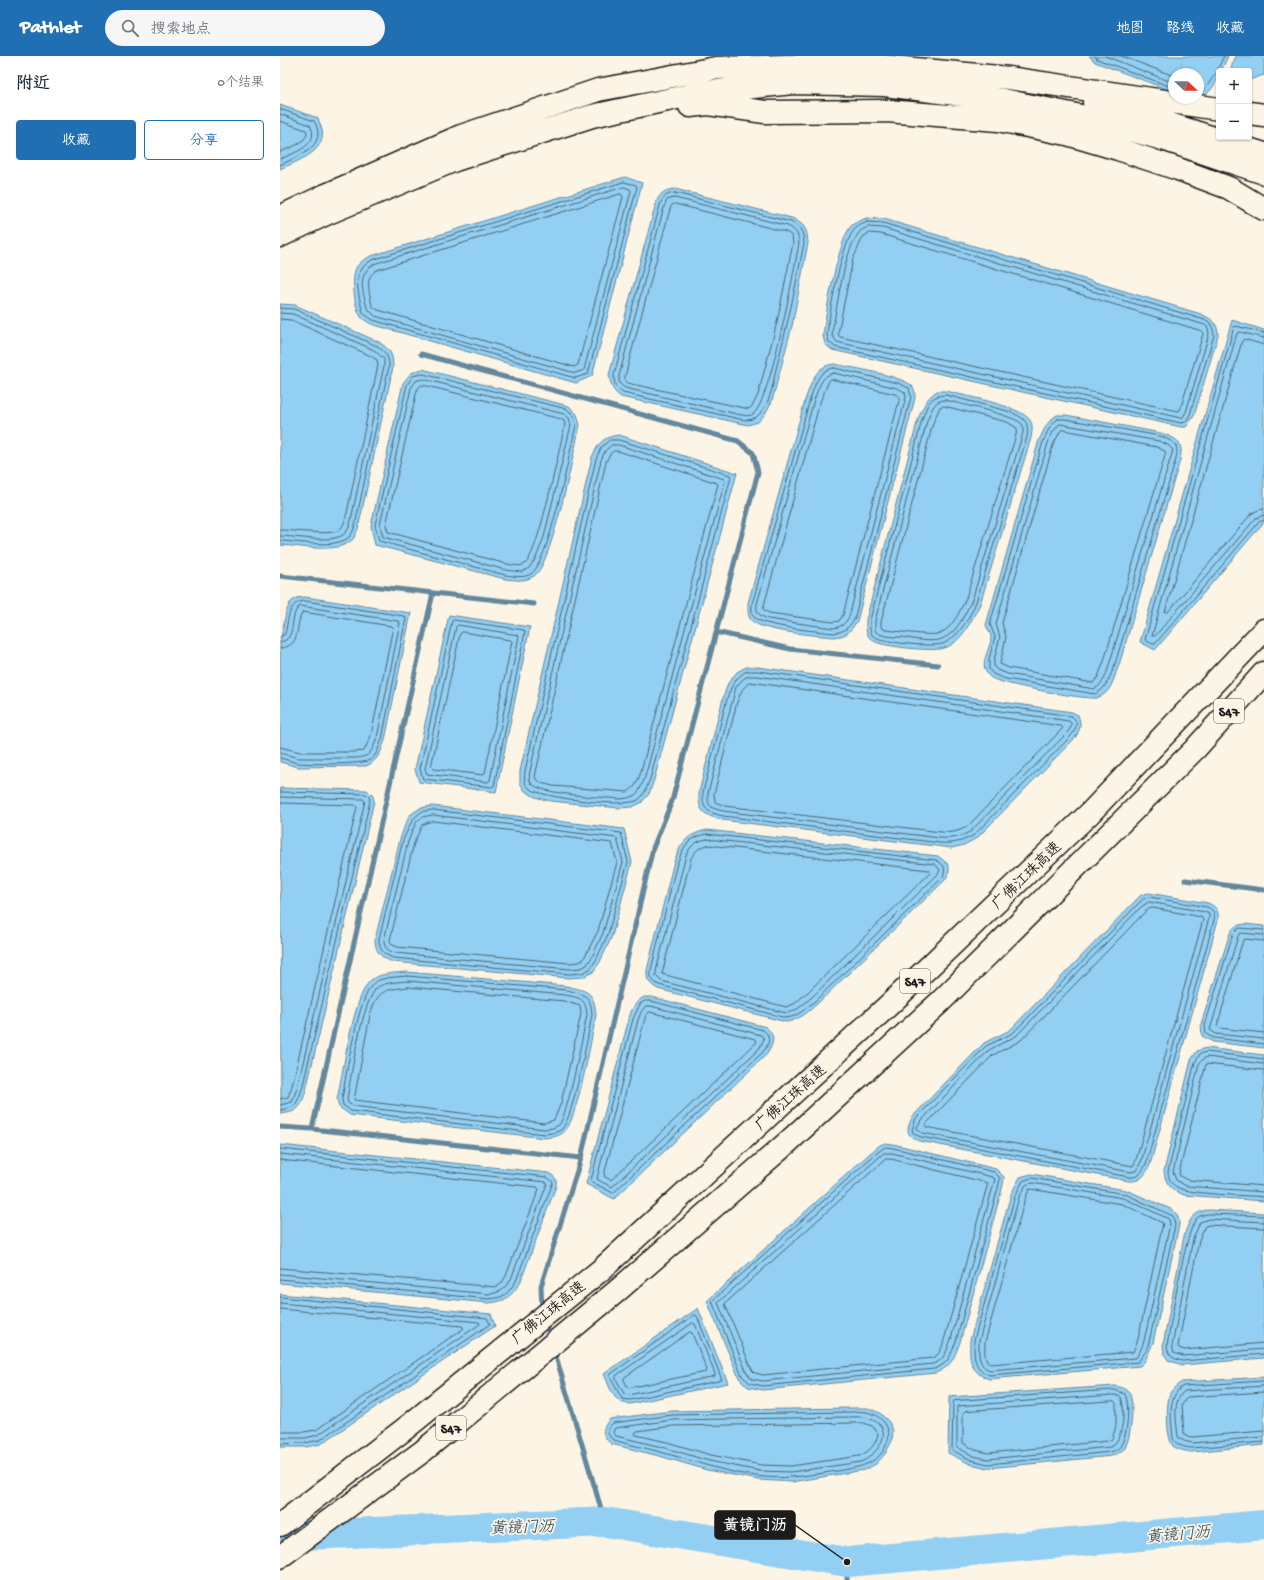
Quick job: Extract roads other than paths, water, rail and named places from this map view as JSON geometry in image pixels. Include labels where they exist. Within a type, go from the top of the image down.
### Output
[{"type":"highway","points":[[280,217],[326,195],[461,136],[598,90],[716,68],[862,64],[1009,78],[1216,110]]},
{"type":"highway","points":[[1009,78],[1161,121],[1264,154]]},
{"type":"highway","points":[[280,236],[328,213],[455,160],[592,116],[708,104],[765,112],[1000,110],[1081,116],[1169,140],[1264,172]]},
{"type":"highway","points":[[1000,110],[1067,134],[1178,168],[1229,188],[1264,209]]},
{"type":"highway","points":[[1252,113],[1264,115]]},
{"type":"highway","points":[[1217,680],[1264,616]]},
{"type":"highway","name":"广佛江珠高速","points":[[280,1525],[406,1428],[602,1269],[897,998],[1090,813],[1264,630]]},
{"type":"highway","name":"广佛江珠高速","points":[[280,1558],[423,1451],[617,1291],[788,1142],[941,1001],[1195,749],[1264,673]]},
{"type":"water","points":[[1089,56],[1228,56],[1222,68],[1216,68],[1215,84],[1204,96],[1204,68],[1168,68],[1168,90],[1095,62]]},
{"type":"water","points":[[1236,56],[1264,56],[1264,75],[1252,79],[1252,68],[1232,68]]},
{"type":"water","points":[[280,105],[318,118],[322,130],[322,138],[320,144],[315,150],[301,159],[280,169]]},
{"type":"water","points":[[625,177],[642,183],[592,376],[576,383],[371,324],[361,317],[354,292],[354,272],[362,261],[369,257]]},
{"type":"water","points":[[675,189],[792,218],[803,225],[806,230],[808,243],[792,326],[772,401],[765,414],[758,422],[748,425],[621,397],[611,385],[609,375],[656,203],[663,193],[668,190]]},
{"type":"water","points":[[866,218],[884,219],[1201,314],[1208,318],[1216,324],[1218,335],[1194,416],[1186,427],[1181,427],[832,350],[825,344],[823,336],[830,295],[842,244],[852,225]]},
{"type":"water","points":[[280,304],[295,305],[379,342],[388,350],[392,358],[393,367],[358,529],[352,540],[338,547],[318,548],[280,545]]},
{"type":"water","points":[[1232,320],[1264,330],[1264,522],[1155,650],[1140,642]]},
{"type":"water","points":[[834,364],[875,372],[907,382],[914,389],[915,398],[857,621],[847,633],[842,636],[833,637],[790,632],[758,625],[750,619],[748,603],[812,380],[822,368]]},
{"type":"water","points":[[422,369],[569,406],[577,414],[580,425],[562,506],[548,551],[541,567],[531,578],[520,580],[505,579],[375,545],[371,526],[403,383],[411,373]]},
{"type":"water","points":[[937,391],[946,391],[1002,405],[1022,413],[1031,422],[1031,438],[980,604],[974,616],[966,630],[950,646],[939,649],[913,649],[888,645],[872,640],[866,631],[866,620],[918,419],[927,400]]},
{"type":"water","points":[[1057,415],[1066,415],[1161,433],[1175,439],[1180,445],[1181,449],[1180,460],[1119,665],[1109,689],[1106,693],[1096,698],[1058,694],[996,680],[990,677],[984,667],[984,662],[991,641],[991,636],[986,625],[1039,440],[1048,423]]},
{"type":"water","points":[[619,435],[737,473],[654,780],[649,794],[641,803],[632,807],[619,808],[550,801],[535,797],[525,791],[520,783],[520,771],[592,457],[597,448],[605,439]]},
{"type":"water","points":[[305,597],[411,613],[385,740],[376,759],[366,766],[298,767],[280,762],[280,643],[286,612],[290,603],[296,598]]},
{"type":"water","points":[[449,615],[530,627],[496,792],[419,782],[415,769]]},
{"type":"water","points":[[746,667],[758,667],[1072,712],[1078,715],[1080,727],[1075,738],[977,838],[964,845],[952,848],[722,820],[703,812],[699,799],[699,792],[728,683],[737,672]]},
{"type":"water","points":[[280,788],[367,790],[373,796],[374,801],[303,1101],[296,1110],[281,1114]]},
{"type":"water","points":[[432,806],[624,829],[632,862],[612,936],[600,962],[593,972],[583,977],[569,978],[393,962],[385,959],[380,954],[376,948],[375,939],[400,839],[410,815],[420,808]]},
{"type":"water","points":[[707,830],[938,856],[949,865],[949,871],[946,879],[818,1003],[800,1017],[786,1022],[658,989],[650,983],[648,979],[647,970],[673,865],[684,842],[693,835]]},
{"type":"water","points":[[1148,893],[1208,903],[1214,906],[1218,912],[1218,920],[1150,1165],[1142,1177],[1137,1180],[1129,1181],[914,1139],[908,1131],[913,1116],[984,1043],[1010,1030],[1141,895]]},
{"type":"water","points":[[1245,924],[1264,926],[1264,1048],[1213,1042],[1202,1036],[1201,1024],[1230,933],[1236,926]]},
{"type":"water","points":[[407,972],[566,986],[580,989],[588,993],[594,1001],[596,1015],[579,1095],[570,1124],[563,1133],[558,1136],[545,1138],[350,1115],[339,1107],[337,1099],[350,1036],[359,1001],[365,988],[371,980],[379,976]]},
{"type":"water","points":[[644,997],[652,997],[766,1027],[771,1033],[773,1040],[767,1054],[614,1199],[586,1184],[631,1011],[638,1001]]},
{"type":"water","points":[[1206,1048],[1264,1055],[1264,1201],[1184,1195],[1173,1189],[1166,1180],[1164,1171],[1191,1060],[1197,1051]]},
{"type":"water","points":[[885,1143],[996,1169],[1004,1177],[960,1342],[952,1361],[936,1373],[763,1390],[748,1387],[739,1378],[707,1301],[869,1154]]},
{"type":"water","points":[[280,1145],[549,1173],[555,1178],[556,1186],[520,1283],[508,1298],[500,1301],[489,1303],[280,1283]]},
{"type":"water","points":[[1031,1174],[1126,1190],[1173,1210],[1177,1215],[1179,1225],[1153,1343],[1145,1361],[1140,1366],[989,1379],[982,1376],[974,1368],[970,1358],[970,1340],[1011,1194],[1020,1177]]},
{"type":"water","points":[[1208,1210],[1264,1213],[1264,1358],[1182,1365],[1168,1360],[1164,1354],[1163,1345],[1184,1236],[1189,1222],[1194,1215]]},
{"type":"water","points":[[280,1294],[491,1314],[495,1326],[321,1444],[306,1447],[280,1447]]},
{"type":"water","points":[[698,1308],[728,1383],[630,1404],[624,1403],[616,1398],[610,1389],[604,1374]]},
{"type":"water","points":[[1264,1377],[1264,1445],[1191,1452],[1173,1446],[1169,1436],[1167,1420],[1168,1404],[1170,1393],[1177,1385],[1182,1382]]},
{"type":"water","points":[[1115,1386],[1129,1392],[1132,1404],[1132,1420],[1125,1448],[1112,1456],[988,1468],[970,1464],[948,1453],[949,1397]]},
{"type":"water","points":[[868,1408],[880,1413],[889,1422],[893,1430],[892,1441],[885,1454],[876,1464],[864,1470],[792,1482],[759,1480],[707,1470],[611,1444],[605,1438],[603,1432],[610,1419],[672,1411]]},
{"type":"waterway","points":[[421,354],[738,441],[753,453],[758,472],[672,801],[653,848],[581,1158],[541,1286],[542,1310]]},
{"type":"waterway","points":[[280,576],[534,604]]},
{"type":"waterway","points":[[312,1129],[433,593]]},
{"type":"waterway","points":[[716,632],[790,649],[938,665]]},
{"type":"waterway","points":[[1185,880],[1264,890]]},
{"type":"waterway","points":[[280,1127],[312,1129],[581,1158]]},
{"type":"waterway","points":[[545,1322],[551,1339]]},
{"type":"waterway","points":[[554,1350],[605,1522]]},
{"type":"waterway","name":"黄镜门沥","points":[[280,1536],[605,1522],[847,1562],[1264,1525]]},
{"type":"waterway","points":[[847,1562],[847,1580]]},
{"type":"place","name":"黄镜门沥","points":[[847,1562]]}]
